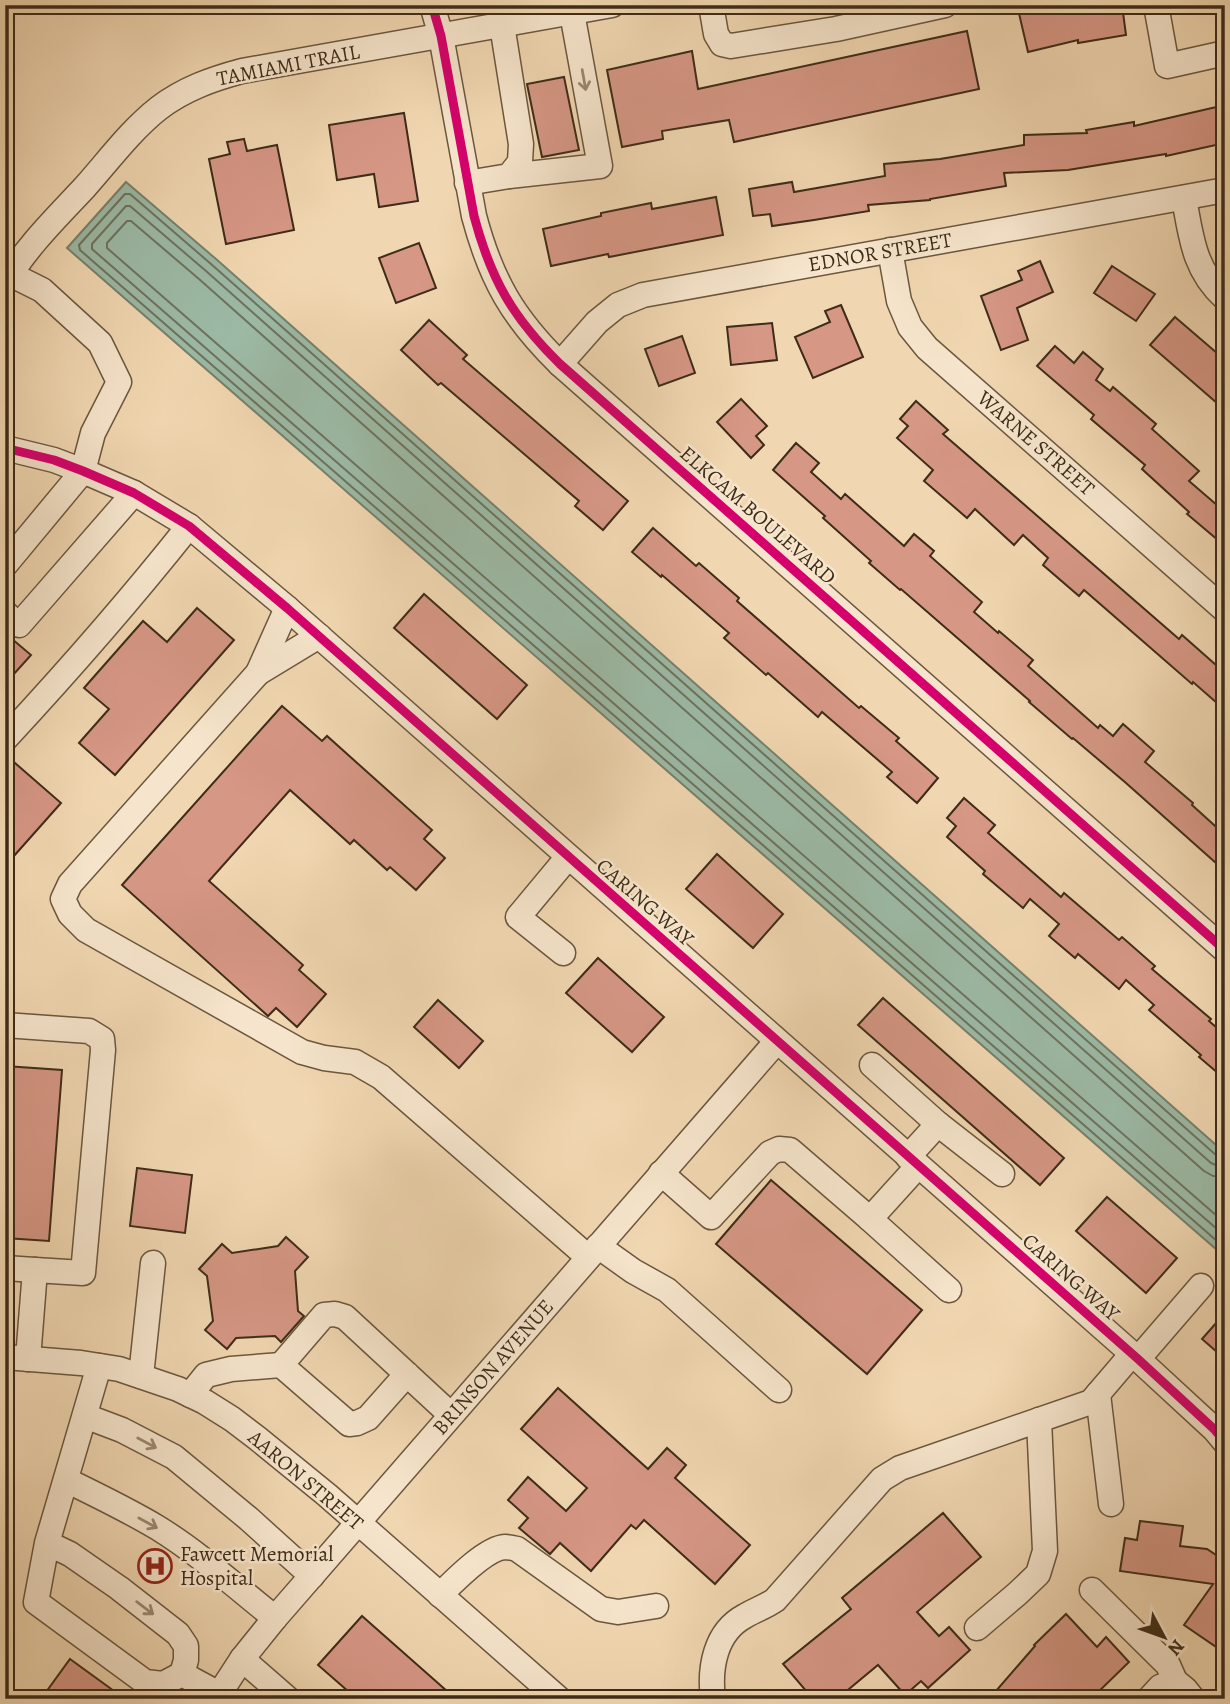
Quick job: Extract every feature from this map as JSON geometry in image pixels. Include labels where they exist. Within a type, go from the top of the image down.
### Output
[{"type":"street","name":"ELKCAM BOULEVARD","points":[[432,5],[441,36],[467,183],[481,244],[504,296],[538,343],[1225,950]]},
{"type":"street","name":"TAMIAMI TRAIL","points":[[8,278],[27,251],[137,129],[159,108],[185,91],[242,71],[612,5]]},
{"type":"street","points":[[711,5],[716,34],[722,44],[731,46],[836,29],[945,5]]},
{"type":"street","points":[[1156,5],[1167,66],[1225,53]]},
{"type":"street","points":[[467,183],[600,166],[572,12]]},
{"type":"street","points":[[502,25],[522,144],[520,162],[509,176]]},
{"type":"street","name":"EDNOR STREET","points":[[561,364],[597,322],[618,305],[643,295],[1225,190]]},
{"type":"street","points":[[1184,198],[1193,248],[1203,274],[1225,298]]},
{"type":"street","name":"WARNE STREET","points":[[890,250],[899,301],[910,327],[927,348],[1225,610]]},
{"type":"street","points":[[5,565],[83,471],[93,433],[119,382],[100,343],[42,290],[8,278]]},
{"type":"street","name":"CARING WAY","points":[[5,448],[54,460],[83,471],[134,493],[189,526],[319,636],[1135,1357],[1225,1441]]},
{"type":"street","points":[[5,613],[19,625],[134,493]]},
{"type":"street","points":[[5,739],[55,685],[189,526]]},
{"type":"street","points":[[258,673],[287,608]]},
{"type":"street","points":[[319,636],[258,673],[70,884],[64,899],[70,914],[86,930],[302,1052],[355,1062],[381,1077],[593,1252],[667,1290],[779,1390]]},
{"type":"street","points":[[564,953],[518,917],[568,858]]},
{"type":"street","points":[[5,1025],[89,1031],[102,1039],[103,1050],[83,1273],[5,1268]]},
{"type":"street","name":"BRINSON AVENUE","points":[[217,1696],[275,1618],[776,1041]]},
{"type":"street","points":[[872,1065],[938,1124],[1002,1174]]},
{"type":"street","points":[[870,1219],[938,1124]]},
{"type":"street","points":[[661,1173],[712,1217],[771,1153],[779,1149],[790,1150],[949,1290]]},
{"type":"street","points":[[141,1376],[153,1263]]},
{"type":"street","points":[[16,1358],[35,1270]]},
{"type":"street","points":[[713,1699],[711,1684],[716,1649],[724,1633],[742,1617],[775,1600],[882,1479],[900,1468],[1091,1402],[1201,1286]]},
{"type":"street","points":[[190,1395],[206,1375],[231,1369],[281,1365],[324,1315],[335,1314],[345,1317],[451,1415]]},
{"type":"street","name":"AARON STREET","points":[[16,1358],[119,1369],[178,1389],[232,1419],[327,1495],[559,1699]]},
{"type":"street","points":[[281,1365],[349,1424],[368,1418],[407,1374]]},
{"type":"street","points":[[47,1544],[70,1554],[178,1634],[186,1646],[182,1674],[163,1684],[145,1682],[36,1602],[47,1544],[99,1366]]},
{"type":"street","points":[[1098,1394],[1111,1504]]},
{"type":"street","points":[[85,1416],[122,1430],[174,1457],[250,1519],[312,1576]]},
{"type":"street","points":[[977,1628],[1038,1574],[1042,1562],[1045,1551],[1039,1420]]},
{"type":"street","points":[[66,1480],[160,1529],[275,1618]]},
{"type":"street","points":[[440,1595],[475,1563],[503,1547],[517,1549],[601,1609],[618,1612],[656,1606]]},
{"type":"street","points":[[1092,1590],[1168,1665],[1175,1681],[1192,1699]]},
{"type":"street","points":[[242,1659],[288,1699]]},
{"type":"street","points":[[182,1674],[217,1696]]},
{"type":"street","points":[[1149,1699],[1160,1686],[1175,1681]]},
{"type":"water","points":[[126,182],[1225,1153],[1225,1257],[67,248]]},
{"type":"building","points":[[1017,5],[1122,5],[1126,35],[1078,43],[1078,40],[1028,52]]},
{"type":"building","points":[[967,31],[979,89],[734,142],[729,120],[662,131],[663,139],[622,147],[607,70],[692,51],[698,89]]},
{"type":"building","points":[[564,77],[579,150],[542,157],[527,84]]},
{"type":"building","points":[[1225,105],[1225,143],[1166,156],[1068,170],[1004,173],[1006,186],[930,200],[868,205],[869,211],[814,220],[772,226],[770,214],[753,216],[749,189],[792,182],[794,192],[885,176],[884,164],[940,159],[1024,145],[1024,135],[1087,133],[1086,130],[1134,122],[1134,126]]},
{"type":"building","points":[[404,113],[418,201],[379,207],[374,174],[337,180],[329,125]]},
{"type":"building","points":[[244,139],[247,151],[277,145],[294,230],[226,244],[209,159],[230,154],[227,142]]},
{"type":"building","points":[[716,197],[723,235],[551,266],[543,229],[651,203],[652,209]]},
{"type":"building","points":[[419,243],[436,288],[396,303],[379,258]]},
{"type":"building","points":[[1040,261],[1053,292],[1017,308],[1028,340],[1001,350],[981,296],[1022,280],[1018,271]]},
{"type":"building","points":[[1112,266],[1155,294],[1136,321],[1094,293]]},
{"type":"building","points":[[841,305],[863,357],[813,378],[795,337],[830,322],[825,311]]},
{"type":"building","points":[[1175,317],[1225,360],[1225,410],[1150,345]]},
{"type":"building","points":[[429,320],[467,355],[463,359],[628,501],[603,530],[575,506],[579,501],[441,383],[438,385],[401,350]]},
{"type":"building","points":[[772,323],[777,360],[731,365],[727,327]]},
{"type":"building","points":[[682,336],[695,373],[659,386],[645,349]]},
{"type":"building","points":[[1055,346],[1074,363],[1083,352],[1103,369],[1096,380],[1110,391],[1113,387],[1156,424],[1152,429],[1199,471],[1189,481],[1225,512],[1225,546],[1187,514],[1189,512],[1142,469],[1145,465],[1091,419],[1094,415],[1037,366]]},
{"type":"building","points":[[741,399],[767,426],[756,436],[764,445],[751,458],[717,422]]},
{"type":"building","points":[[916,401],[948,430],[943,434],[1179,639],[1182,635],[1225,673],[1225,710],[1084,590],[1079,596],[1043,565],[1048,558],[1023,535],[1014,545],[975,509],[967,518],[924,481],[933,470],[897,438],[908,426],[900,419]]},
{"type":"building","points":[[796,443],[819,463],[811,472],[841,499],[845,494],[904,546],[914,534],[934,551],[930,556],[982,602],[974,612],[1033,660],[1028,666],[1098,728],[1100,725],[1113,736],[1123,724],[1154,751],[1145,762],[1225,835],[1225,871],[869,563],[871,561],[823,518],[825,516],[773,470]]},
{"type":"building","points":[[653,528],[696,566],[699,563],[739,598],[737,601],[859,708],[861,706],[899,738],[896,741],[938,778],[917,803],[887,777],[892,772],[822,712],[818,717],[768,673],[766,675],[724,638],[729,633],[632,552]]},
{"type":"building","points":[[424,594],[527,685],[497,719],[394,628]]},
{"type":"building","points":[[197,608],[234,640],[115,775],[79,743],[109,709],[84,688],[143,621],[167,642]]},
{"type":"building","points":[[5,633],[31,655],[5,684]]},
{"type":"building","points":[[282,706],[322,741],[327,736],[432,830],[424,839],[445,858],[416,890],[390,867],[387,870],[354,840],[350,844],[290,790],[209,881],[303,965],[299,970],[326,994],[297,1027],[276,1008],[268,1016],[122,885]]},
{"type":"building","points":[[15,763],[61,803],[5,866],[5,774]]},
{"type":"building","points":[[964,798],[995,825],[988,833],[1061,897],[1064,893],[1119,940],[1122,937],[1155,966],[1152,969],[1211,1019],[1209,1021],[1225,1035],[1225,1079],[1149,1010],[1154,1005],[1126,980],[1119,989],[1078,954],[1075,958],[1049,936],[1059,924],[1030,899],[1023,908],[983,874],[985,871],[947,837],[956,826],[947,818]]},
{"type":"building","points":[[717,854],[783,914],[753,948],[686,889]]},
{"type":"building","points":[[598,958],[664,1017],[632,1052],[566,993]]},
{"type":"building","points":[[883,998],[1064,1158],[1040,1185],[858,1025]]},
{"type":"building","points":[[438,1000],[483,1041],[459,1068],[414,1027]]},
{"type":"building","points":[[5,1066],[62,1070],[49,1241],[5,1238]]},
{"type":"building","points":[[137,1168],[192,1175],[185,1233],[130,1226]]},
{"type":"building","points":[[771,1180],[922,1310],[867,1374],[716,1244]]},
{"type":"building","points":[[1107,1197],[1177,1258],[1146,1293],[1076,1231]]},
{"type":"building","points":[[286,1237],[308,1257],[295,1271],[298,1311],[304,1316],[281,1342],[275,1336],[236,1338],[227,1349],[205,1330],[213,1321],[207,1276],[199,1269],[222,1244],[232,1253],[278,1246]]},
{"type":"building","points":[[1225,1313],[1225,1359],[1202,1339]]},
{"type":"building","points":[[558,1388],[648,1469],[667,1448],[686,1465],[675,1478],[750,1545],[715,1584],[644,1520],[636,1529],[631,1525],[591,1571],[560,1543],[550,1554],[519,1528],[528,1518],[508,1500],[528,1477],[566,1511],[587,1488],[521,1429]]},
{"type":"building","points":[[943,1513],[981,1557],[917,1612],[939,1636],[949,1627],[970,1650],[928,1688],[921,1681],[905,1695],[878,1665],[837,1699],[813,1699],[783,1664],[851,1609],[842,1598]]},
{"type":"building","points":[[1140,1521],[1183,1526],[1180,1546],[1207,1549],[1225,1561],[1225,1653],[1184,1625],[1213,1584],[1120,1571],[1125,1538],[1137,1540]]},
{"type":"building","points":[[1066,1614],[1097,1647],[1106,1637],[1129,1662],[1091,1699],[989,1699],[1034,1645]]},
{"type":"building","points":[[362,1616],[456,1699],[357,1699],[318,1665]]},
{"type":"building","points":[[70,1659],[125,1699],[41,1699]]},
{"type":"cycle path","points":[[432,5],[441,36],[474,216],[496,279],[529,330],[560,364],[1225,950]]},
{"type":"cycle path","points":[[5,448],[54,460],[83,471],[134,493],[189,526],[287,608],[1138,1359],[1225,1442]]},
{"type":"place","name":"Fawcett Memorial Hospital","points":[[155,1566]]}]
